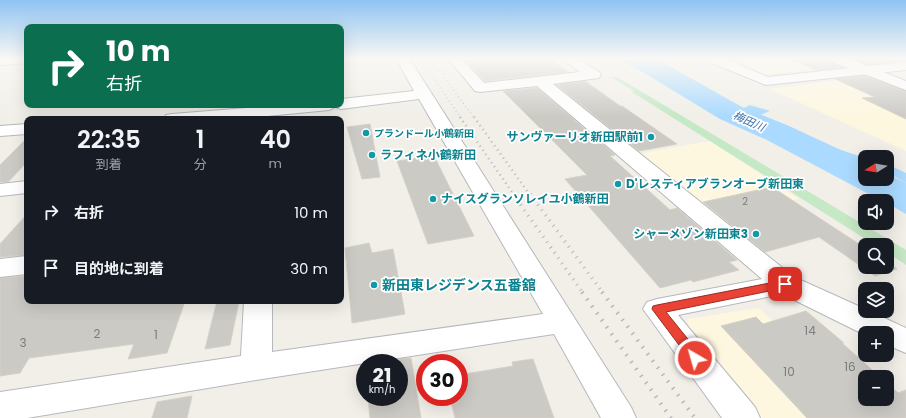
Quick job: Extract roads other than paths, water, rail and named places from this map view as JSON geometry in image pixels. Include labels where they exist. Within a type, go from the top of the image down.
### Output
[{"type":"street","points":[[414,78],[619,418]]},
{"type":"street","points":[[471,78],[480,88],[571,78]]},
{"type":"street","points":[[758,78],[766,81],[801,78]]},
{"type":"street","points":[[883,78],[906,86]]},
{"type":"street","points":[[540,81],[785,284],[906,341]]},
{"type":"street","points":[[344,104],[424,94]]},
{"type":"street","points":[[211,116],[301,108]]},
{"type":"street","points":[[0,131],[24,129]]},
{"type":"street","points":[[0,190],[24,187]]},
{"type":"street","points":[[0,268],[24,265]]},
{"type":"street","points":[[743,418],[657,309],[785,284]]},
{"type":"street","points":[[256,367],[258,304]]},
{"type":"street","points":[[0,407],[256,367],[562,322]]},
{"type":"water","points":[[653,78],[666,78],[687,88],[708,93],[739,110],[750,105],[770,111],[758,116],[793,128],[841,150],[858,156],[858,160],[852,158],[841,167],[858,178],[858,185],[834,166],[846,156],[778,125],[750,118]]},
{"type":"water","points":[[894,167],[906,173],[906,183],[894,176]]},
{"type":"water","points":[[860,186],[870,186],[883,194],[872,194]]},
{"type":"water","points":[[894,201],[906,207],[906,214],[894,207]]},
{"type":"waterway","name":"梅田川","points":[[670,78],[731,113],[778,133],[858,173]]},
{"type":"waterway","name":"梅田川","points":[[882,186],[906,198]]},
{"type":"railway","points":[[433,78],[461,118]]},
{"type":"railway","points":[[444,78],[474,118]]},
{"type":"railway","points":[[460,117],[514,195]]},
{"type":"railway","points":[[474,117],[530,195]]},
{"type":"railway","points":[[513,194],[583,293]]},
{"type":"railway","points":[[530,194],[603,293]]},
{"type":"railway","points":[[582,292],[671,418]]},
{"type":"railway","points":[[602,292],[695,418]]},
{"type":"place","name":"プランドール小鶴新田","points":[[366,133]]},
{"type":"place","name":"サンヴァーリオ新田駅前1","points":[[651,137]]},
{"type":"place","name":"ラフィネ小鶴新田","points":[[372,155]]},
{"type":"place","name":"D'レスティアブランオーブ新田東","points":[[618,184]]},
{"type":"place","name":"ナイスグランソレイユ小鶴新田","points":[[433,199]]},
{"type":"place","name":"シャーメゾン新田東3","points":[[756,234]]},
{"type":"place","name":"新田東レジデンス五番舘","points":[[374,285]]}]
